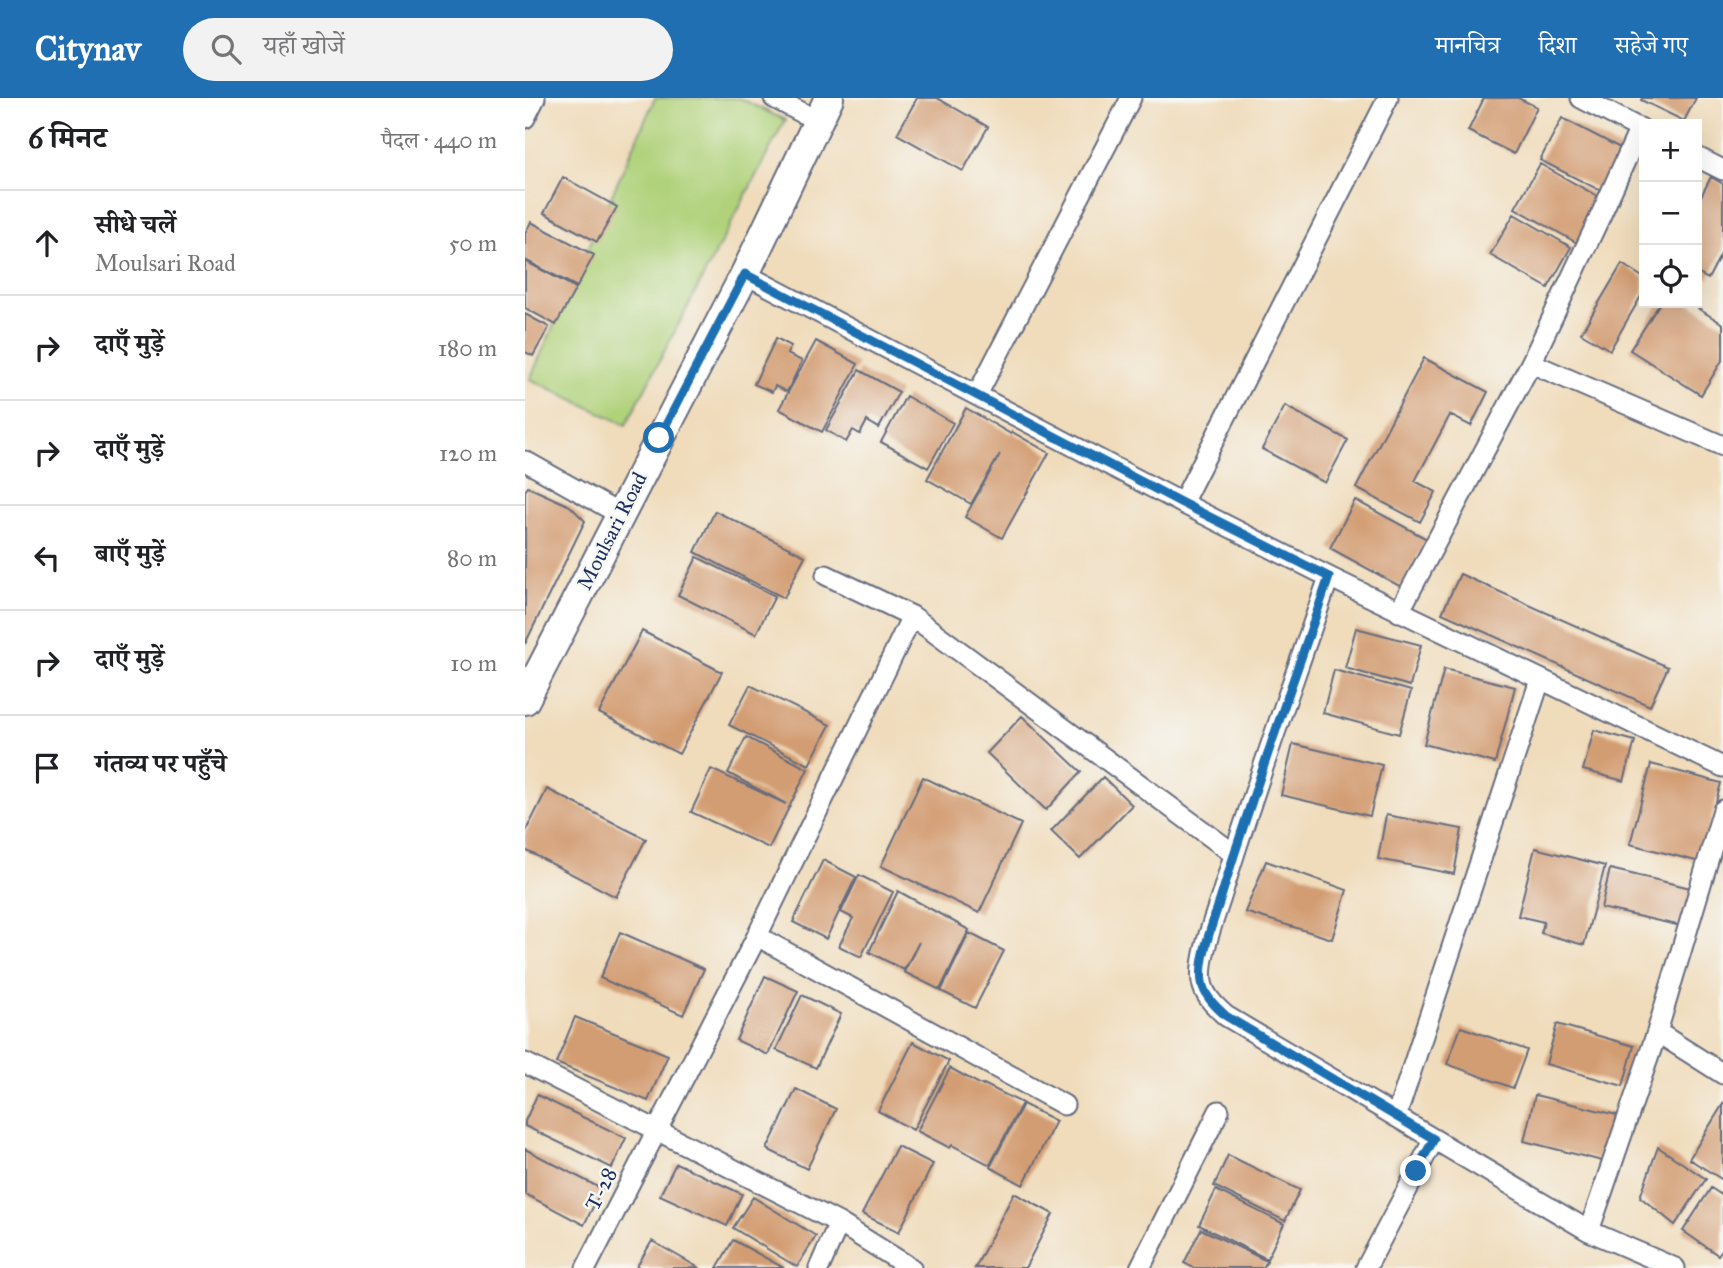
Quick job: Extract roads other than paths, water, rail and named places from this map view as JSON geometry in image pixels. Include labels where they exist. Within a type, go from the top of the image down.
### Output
[{"type":"street","points":[[525,118],[535,98]]},
{"type":"street","points":[[774,98],[824,109]]},
{"type":"street","points":[[977,395],[1131,98]]},
{"type":"street","points":[[1182,503],[1388,98]]},
{"type":"street","points":[[1581,98],[1639,127]]},
{"type":"street","name":"Moulsari Road","points":[[525,699],[745,274],[824,109]]},
{"type":"street","points":[[1399,612],[1531,363],[1639,135]]},
{"type":"street","points":[[1702,160],[1723,170]]},
{"type":"street","points":[[745,274],[1182,503],[1399,612],[1723,767]]},
{"type":"street","points":[[1531,363],[1723,446]]},
{"type":"street","points":[[525,461],[621,515]]},
{"type":"street","points":[[826,575],[912,616],[1234,854]]},
{"type":"street","points":[[1329,577],[1234,854],[1201,967],[1202,984],[1212,1003],[1226,1016],[1589,1231],[1675,1268]]},
{"type":"street","name":"T-28","points":[[586,1268],[757,936],[912,616]]},
{"type":"street","points":[[1396,1117],[1541,680]]},
{"type":"street","points":[[1589,1231],[1657,1032],[1723,810]]},
{"type":"street","points":[[757,936],[1064,1105]]},
{"type":"street","points":[[1657,1032],[1723,1074]]},
{"type":"street","points":[[525,1063],[839,1223],[911,1268]]},
{"type":"street","points":[[1140,1268],[1219,1111]]},
{"type":"street","points":[[1366,1268],[1434,1139]]},
{"type":"street","points":[[819,1268],[839,1223]]}]
